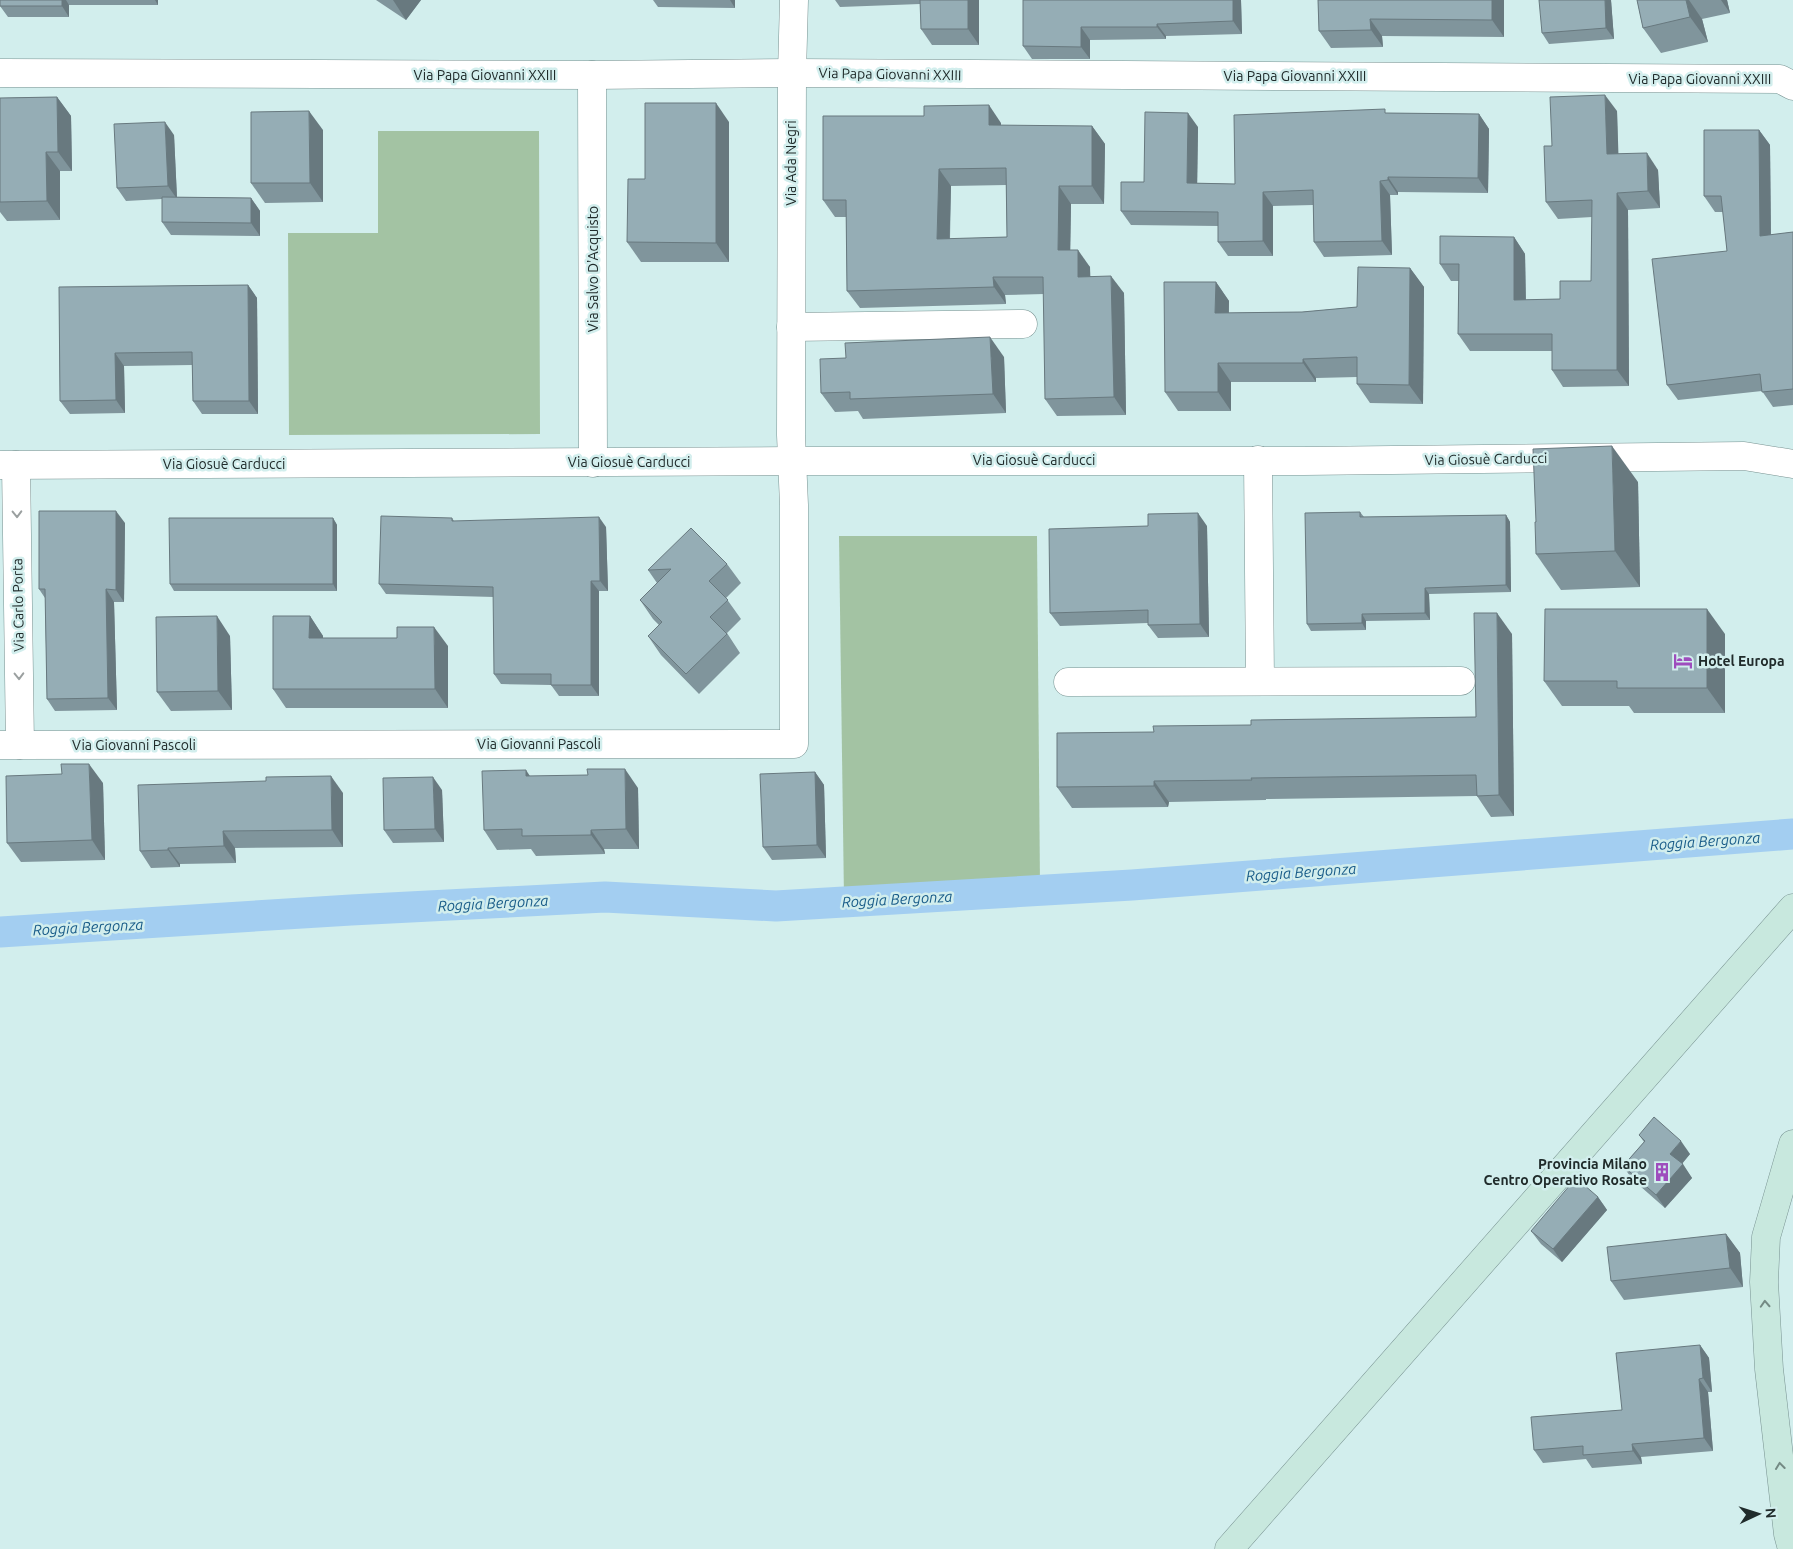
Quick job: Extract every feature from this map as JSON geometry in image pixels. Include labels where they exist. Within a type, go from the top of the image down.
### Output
[{"type":"street","name":"Via Ada Negri","points":[[792,461],[792,73],[794,0]]},
{"type":"street","name":"Via Papa Giovanni XXIII","points":[[0,73],[1789,76]]},
{"type":"street","name":"Via Salvo D'Acquisto","points":[[592,75],[593,462]]},
{"type":"street","points":[[791,327],[1023,324]]},
{"type":"street","name":"Via Giosuè Carducci","points":[[1744,456],[1793,446]]},
{"type":"street","name":"Via Giosuè Carducci","points":[[8,465],[1744,456],[1793,464]]},
{"type":"street","points":[[1258,460],[1260,681]]},
{"type":"street","name":"Via Giovanni Pascoli","points":[[10,745],[794,744],[794,505],[792,461]]},
{"type":"street","name":"Via Carlo Porta","points":[[8,465],[10,745]]},
{"type":"street","points":[[1068,682],[1461,680]]},
{"type":"street","points":[[1229,1549],[1793,908]]},
{"type":"street","points":[[1792,1549],[1787,1524],[1769,1368],[1764,1282],[1766,1237],[1793,1144]]},
{"type":"green space","points":[[378,131],[539,131],[540,434],[289,435],[288,233],[378,233]]},
{"type":"green space","points":[[839,536],[1037,536],[1040,886],[844,899]]},
{"type":"building","points":[[0,0],[62,0],[62,6],[0,6]]},
{"type":"building","points":[[920,0],[968,0],[968,29],[921,29]]},
{"type":"building","points":[[1023,0],[1233,0],[1233,21],[1157,24],[1157,27],[1081,27],[1081,47],[1023,46]]},
{"type":"building","points":[[1318,0],[1492,0],[1492,20],[1370,19],[1371,30],[1319,31]]},
{"type":"building","points":[[1539,0],[1605,0],[1606,28],[1542,33]]},
{"type":"building","points":[[1637,0],[1686,0],[1690,17],[1643,28]]},
{"type":"building","points":[[1605,95],[1607,154],[1647,153],[1648,191],[1617,193],[1617,370],[1552,370],[1552,334],[1458,334],[1459,264],[1440,264],[1440,236],[1514,237],[1514,300],[1560,299],[1560,281],[1591,281],[1592,200],[1546,202],[1544,146],[1552,146],[1550,97]]},
{"type":"building","points":[[57,97],[58,152],[46,152],[47,201],[0,202],[0,98]]},
{"type":"building","points":[[645,103],[716,103],[716,243],[627,242],[628,179],[645,179]]},
{"type":"building","points":[[989,105],[989,125],[1092,126],[1092,186],[1059,186],[1058,250],[1078,250],[1078,277],[1111,276],[1114,397],[1045,399],[1043,277],[993,277],[994,287],[847,291],[846,200],[823,200],[823,116],[924,116],[924,106]],"holes":[[[1006,168],[1007,237],[937,239],[939,169]]]},
{"type":"building","points":[[1385,109],[1385,113],[1479,114],[1478,178],[1388,177],[1388,180],[1380,181],[1382,241],[1314,242],[1313,190],[1263,192],[1263,241],[1218,242],[1218,212],[1121,211],[1121,182],[1144,182],[1145,112],[1188,113],[1187,183],[1235,184],[1234,115]]},
{"type":"building","points":[[309,111],[310,183],[251,183],[251,112]]},
{"type":"building","points":[[165,122],[168,186],[117,188],[114,124]]},
{"type":"building","points":[[1704,130],[1759,130],[1760,236],[1793,232],[1793,389],[1762,392],[1760,374],[1667,385],[1652,259],[1727,251],[1721,196],[1704,196]]},
{"type":"building","points":[[162,197],[251,198],[251,223],[162,222]]},
{"type":"building","points":[[1358,267],[1410,268],[1409,385],[1357,384],[1357,357],[1303,359],[1303,363],[1218,363],[1218,392],[1165,392],[1164,282],[1216,282],[1215,313],[1302,312],[1357,307]]},
{"type":"building","points":[[248,285],[249,401],[193,401],[192,352],[115,353],[116,400],[60,401],[59,287]]},
{"type":"building","points":[[990,337],[993,394],[850,399],[850,392],[821,393],[820,359],[846,358],[845,343]]},
{"type":"building","points":[[1612,446],[1615,551],[1536,554],[1533,449]]},
{"type":"building","points":[[39,511],[116,511],[116,590],[106,589],[108,698],[47,699],[45,589],[39,589]]},
{"type":"building","points":[[1360,512],[1360,517],[1506,515],[1506,585],[1425,588],[1425,613],[1362,614],[1362,623],[1307,624],[1305,513]]},
{"type":"building","points":[[1198,513],[1200,624],[1148,625],[1148,610],[1050,613],[1049,529],[1148,526],[1148,514]]},
{"type":"building","points":[[381,516],[452,518],[452,521],[599,517],[600,581],[591,581],[591,685],[551,685],[551,674],[494,674],[493,587],[379,584]]},
{"type":"building","points":[[169,518],[333,518],[333,584],[170,584]]},
{"type":"building","points":[[691,528],[727,564],[709,581],[728,600],[710,617],[727,634],[686,674],[648,636],[662,622],[640,600],[671,569],[648,570]]},
{"type":"building","points":[[1545,609],[1707,609],[1707,688],[1617,688],[1617,681],[1544,681]]},
{"type":"building","points":[[1474,613],[1497,613],[1499,795],[1477,796],[1476,775],[1251,778],[1252,780],[1154,781],[1154,786],[1057,787],[1057,733],[1154,732],[1153,726],[1251,725],[1251,720],[1476,717]]},
{"type":"building","points":[[217,616],[218,691],[157,692],[156,617]]},
{"type":"building","points":[[273,616],[310,616],[309,638],[397,638],[397,627],[434,627],[435,689],[273,689]]},
{"type":"building","points":[[61,764],[89,764],[92,840],[7,843],[6,776],[62,774]]},
{"type":"building","points":[[587,769],[625,769],[626,829],[591,830],[591,835],[522,836],[522,829],[484,830],[482,771],[526,770],[526,776],[588,775]]},
{"type":"building","points":[[815,772],[817,845],[763,847],[760,774]]},
{"type":"building","points":[[331,776],[332,830],[223,831],[224,846],[140,851],[138,785],[266,781],[266,777]]},
{"type":"building","points":[[433,777],[435,829],[384,830],[383,778]]},
{"type":"building","name":"Provincia Milano Centro Operativo Rosate","points":[[1654,1117],[1681,1141],[1670,1154],[1683,1164],[1656,1195],[1623,1166],[1645,1141],[1639,1135]]},
{"type":"building","points":[[1576,1178],[1598,1197],[1553,1249],[1531,1231]]},
{"type":"building","points":[[1726,1234],[1730,1268],[1611,1281],[1607,1247]]},
{"type":"building","points":[[1700,1345],[1703,1378],[1699,1379],[1704,1438],[1632,1444],[1633,1451],[1583,1455],[1583,1446],[1534,1450],[1531,1417],[1622,1410],[1616,1353]]},
{"type":"waterway","name":"Roggia Bergonza","points":[[0,932],[351,910],[605,897],[776,906],[1132,885],[1793,834]]},
{"type":"place","name":"Hotel Europa","points":[[1683,661]]},
{"type":"place","name":"Provincia Milano Centro Operativo Rosate","points":[[1662,1172]]}]
